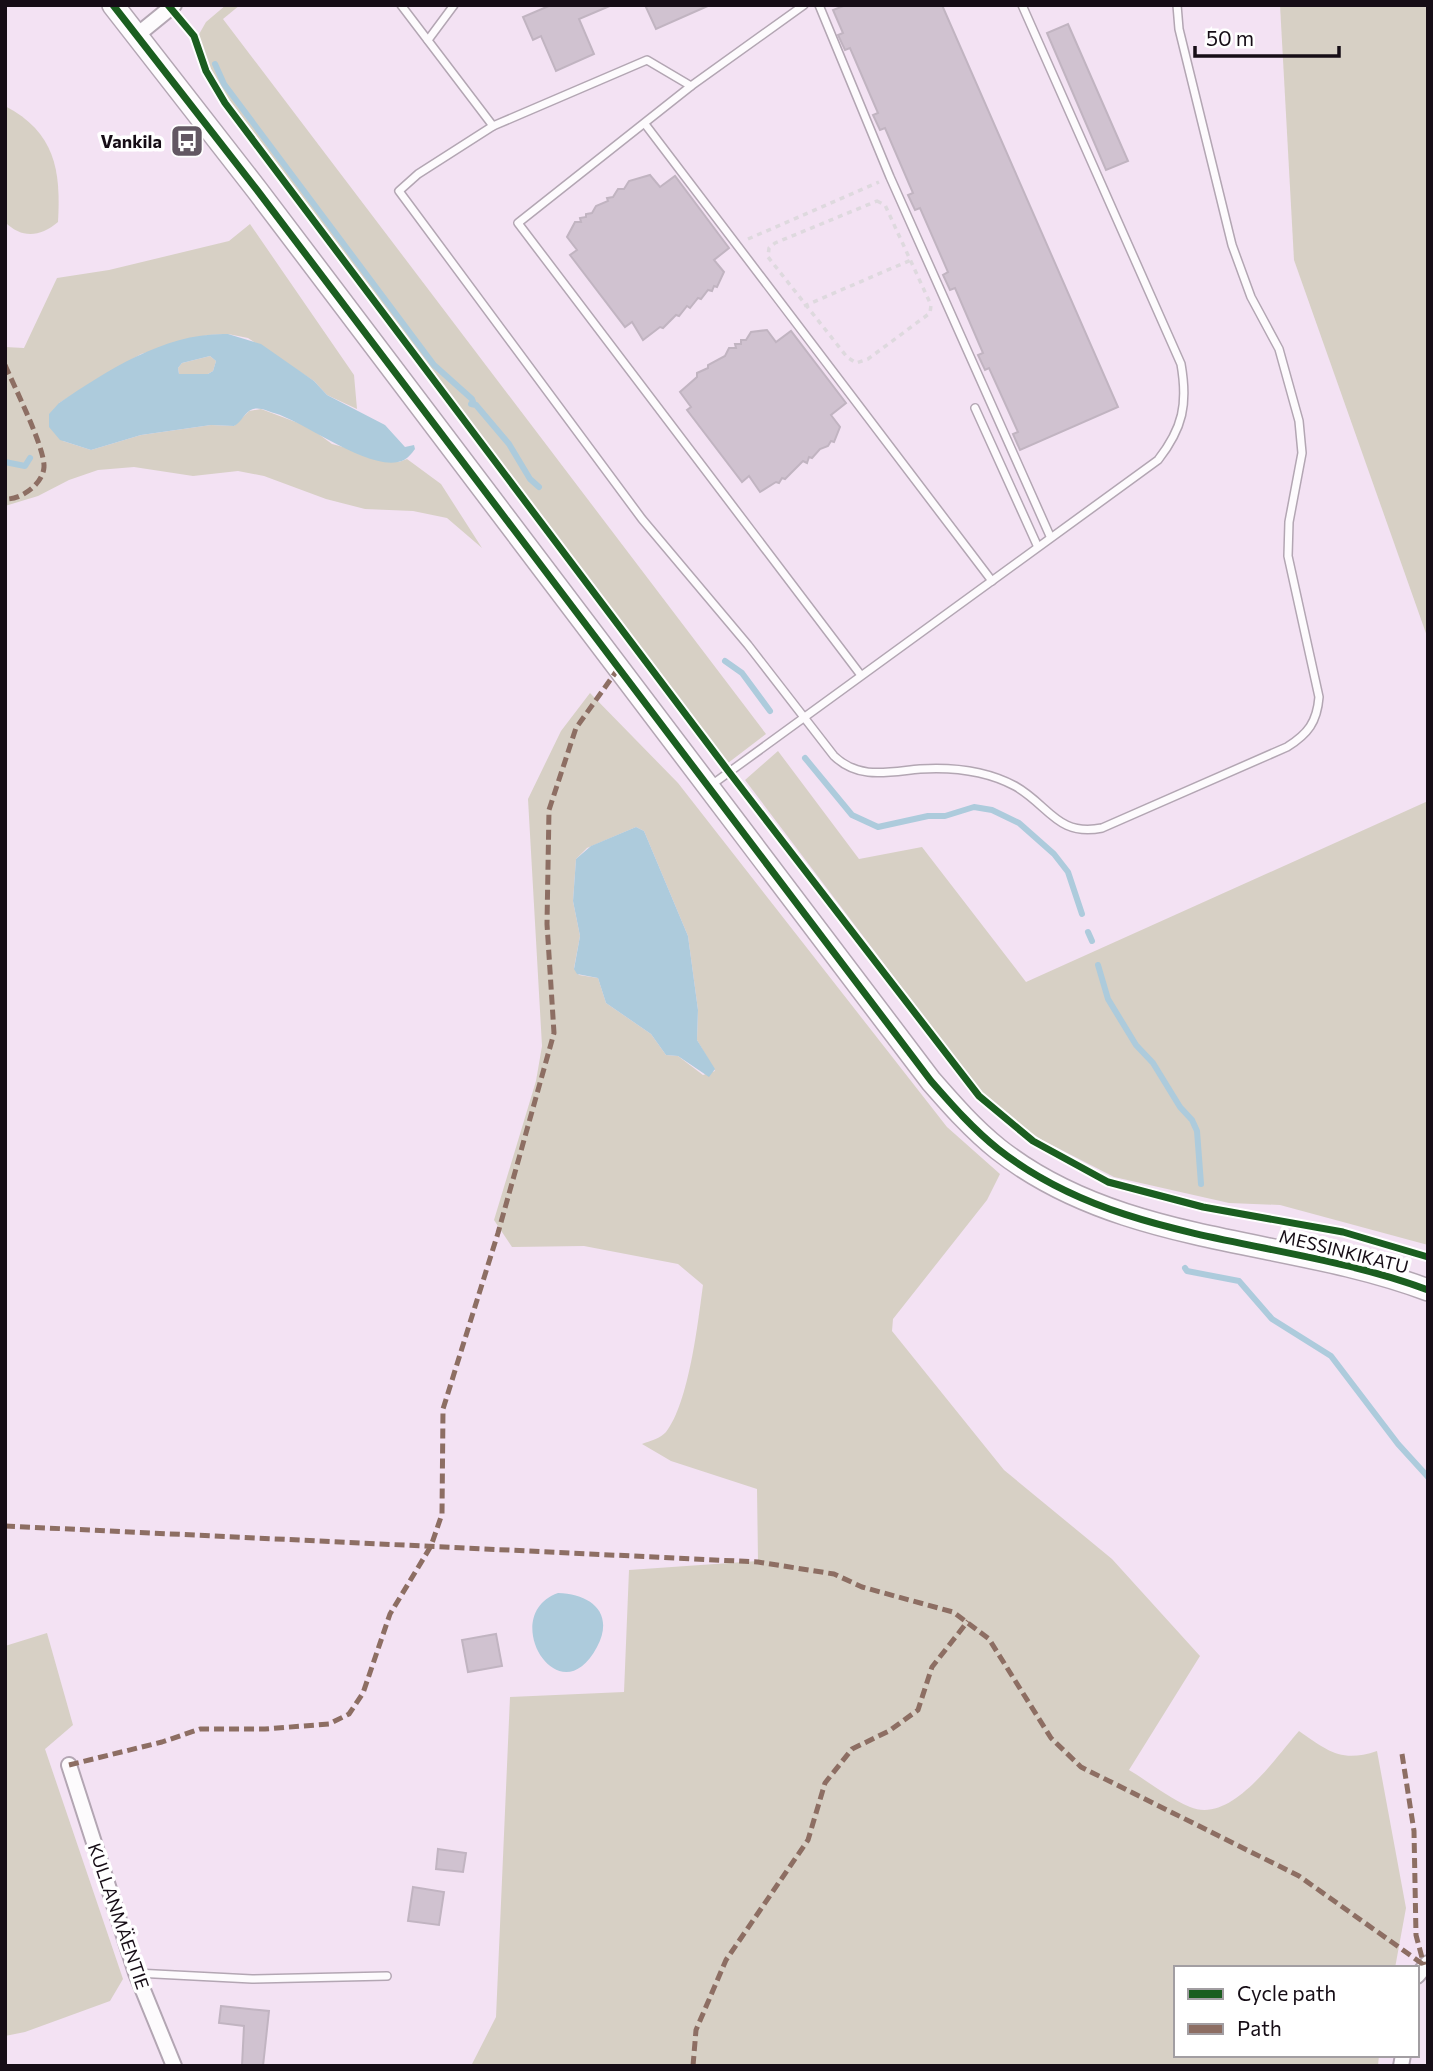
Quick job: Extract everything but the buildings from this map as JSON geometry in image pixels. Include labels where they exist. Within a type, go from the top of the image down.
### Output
[{"type":"street","name":"MESSINKIKATU","points":[[113,5],[257,190],[931,1081],[974,1128],[1000,1150],[1062,1188],[1127,1216],[1351,1266],[1428,1290]]},
{"type":"street","points":[[136,36],[174,5]]},
{"type":"street","name":"KULLANMÄENTIE","points":[[69,1765],[136,1973],[174,2066]]},
{"type":"lane","points":[[401,5],[493,126]]},
{"type":"lane","points":[[428,40],[454,5]]},
{"type":"lane","points":[[804,5],[691,86],[518,223],[860,674]]},
{"type":"lane","points":[[819,5],[890,177],[1050,536]]},
{"type":"lane","points":[[707,788],[860,674],[992,581],[1037,545],[1158,460],[1176,436],[1186,390],[1181,364],[1022,5]]},
{"type":"lane","points":[[691,86],[647,60],[493,126],[418,174],[399,191],[642,519],[748,645],[834,756],[851,768],[886,774],[946,769],[998,778],[1018,788],[1060,822],[1076,830],[1088,831],[1102,828],[1263,760],[1299,740],[1315,721],[1319,697],[1288,556],[1289,522],[1303,453],[1299,421],[1279,349],[1251,296],[1232,245],[1179,29],[1177,5]]},
{"type":"lane","points":[[645,124],[992,581]]},
{"type":"lane","points":[[975,408],[1037,545]]},
{"type":"lane","points":[[136,1973],[252,1979],[387,1976]]},
{"type":"path","points":[[737,244],[890,177]]},
{"type":"path","points":[[877,201],[885,205],[931,304],[930,313],[868,359],[856,363],[847,357],[804,306],[768,257],[769,248],[775,243],[877,201]]},
{"type":"path","points":[[804,306],[911,260]]},
{"type":"shaded area","points":[[226,5],[240,5],[223,19],[766,734],[728,763],[227,97],[212,74],[198,36],[206,22]]},
{"type":"shaded area","points":[[1280,5],[1428,5],[1428,639],[1294,260]]},
{"type":"shaded area","points":[[5,106],[22,116],[45,140],[56,169],[58,222],[45,231],[24,233],[5,222]]},
{"type":"shaded area","points":[[250,224],[354,375],[357,409],[327,395],[314,381],[248,338],[228,334],[208,335],[141,354],[59,403],[63,441],[91,450],[141,435],[211,425],[234,426],[249,411],[261,409],[309,427],[332,444],[399,462],[407,459],[441,484],[482,548],[447,518],[413,511],[365,509],[326,499],[264,476],[238,471],[193,476],[134,467],[98,470],[69,480],[38,496],[5,506],[5,347],[24,348],[57,278],[109,270],[229,241]]},
{"type":"shaded area","points":[[210,356],[216,361],[213,371],[208,374],[179,374],[178,368],[182,363]]},
{"type":"shaded area","points":[[590,693],[678,783],[947,1127],[1000,1174],[987,1200],[893,1319],[892,1331],[1004,1470],[1112,1559],[1200,1656],[1129,1770],[1182,1803],[1205,1810],[1221,1807],[1251,1786],[1299,1731],[1335,1753],[1354,1756],[1377,1751],[1406,1908],[1395,1966],[1174,1966],[1174,2057],[1379,2057],[1378,2066],[471,2066],[496,2017],[510,1697],[624,1692],[629,1570],[758,1561],[757,1489],[671,1461],[642,1444],[666,1432],[681,1402],[691,1362],[703,1285],[678,1264],[584,1246],[512,1247],[494,1220],[536,1081],[542,1046],[528,799],[561,731]],"holes":[[[636,827],[644,831],[688,936],[698,1010],[697,1040],[715,1071],[703,1075],[678,1056],[666,1055],[651,1034],[606,1003],[598,978],[579,975],[574,968],[580,936],[573,901],[576,859],[587,848]]]},
{"type":"shaded area","points":[[778,751],[859,859],[922,847],[1026,982],[1428,801],[1428,1245],[1280,1205],[1229,1203],[1114,1177],[1042,1140],[1007,1117],[981,1092],[745,780]]},
{"type":"shaded area","points":[[47,1633],[73,1725],[45,1749],[123,1979],[110,2001],[25,2032],[5,2036],[5,1646]]},
{"type":"water","points":[[228,334],[261,344],[314,381],[327,395],[385,425],[405,447],[414,445],[415,449],[404,460],[391,463],[375,460],[339,446],[288,418],[258,408],[250,410],[234,426],[211,425],[141,435],[91,450],[60,440],[49,427],[49,414],[59,403],[97,378],[160,346],[205,335]],"holes":[[[210,356],[216,361],[213,371],[208,374],[179,374],[178,368],[182,363]]]},
{"type":"water","points":[[636,827],[644,831],[688,936],[698,1010],[697,1040],[715,1069],[709,1077],[678,1056],[666,1055],[651,1034],[606,1003],[598,978],[577,974],[574,969],[580,936],[573,901],[576,859],[591,846]]},
{"type":"water","points":[[558,1593],[581,1597],[590,1602],[597,1608],[603,1624],[597,1647],[582,1666],[566,1672],[552,1667],[540,1655],[534,1639],[533,1621],[541,1605]]},
{"type":"waterway","points":[[215,64],[224,84],[434,365],[472,399],[474,404]]},
{"type":"waterway","points":[[471,404],[476,405],[509,444],[530,479],[539,487]]},
{"type":"waterway","points":[[5,462],[25,466],[30,458]]},
{"type":"waterway","points":[[725,661],[742,673],[770,711]]},
{"type":"waterway","points":[[805,758],[852,815],[878,827],[928,816],[945,816],[974,807],[992,810],[1019,823],[1054,854],[1068,872],[1082,914]]},
{"type":"waterway","points":[[1088,932],[1092,941]]},
{"type":"waterway","points":[[1098,965],[1108,999],[1136,1045],[1153,1063],[1180,1107],[1192,1120],[1197,1131],[1201,1184]]},
{"type":"waterway","points":[[1185,1268],[1187,1271],[1239,1281],[1272,1319],[1331,1356],[1398,1444],[1428,1477]]},
{"type":"marked path","points":[[5,365],[34,432],[44,467],[40,479],[30,490],[18,497],[5,499]]},
{"type":"marked path","points":[[69,1765],[162,1742],[200,1729],[265,1729],[329,1724],[349,1714],[363,1693],[390,1614],[431,1546],[442,1514],[443,1409],[498,1233],[554,1033],[547,924],[549,810],[576,728],[618,669]]},
{"type":"marked path","points":[[5,1526],[758,1562],[834,1574],[862,1587],[953,1612],[989,1639],[1051,1738],[1081,1767],[1299,1876],[1424,1965]]},
{"type":"marked path","points":[[693,2066],[696,2030],[726,1960],[808,1840],[825,1783],[852,1749],[889,1731],[918,1710],[932,1667],[968,1621]]},
{"type":"marked path","points":[[1402,1754],[1414,1831],[1416,1935],[1424,1965]]},
{"type":"cycle path","points":[[113,5],[257,190],[931,1081],[971,1125],[998,1149],[1046,1181],[1097,1204],[1151,1222],[1319,1259],[1428,1290]]},
{"type":"cycle path","points":[[168,5],[194,36],[206,71],[225,103],[729,772],[979,1096],[1033,1141],[1108,1182],[1203,1207],[1343,1232],[1428,1257]]},
{"type":"place","name":"Vankila","points":[[187,141]]}]
